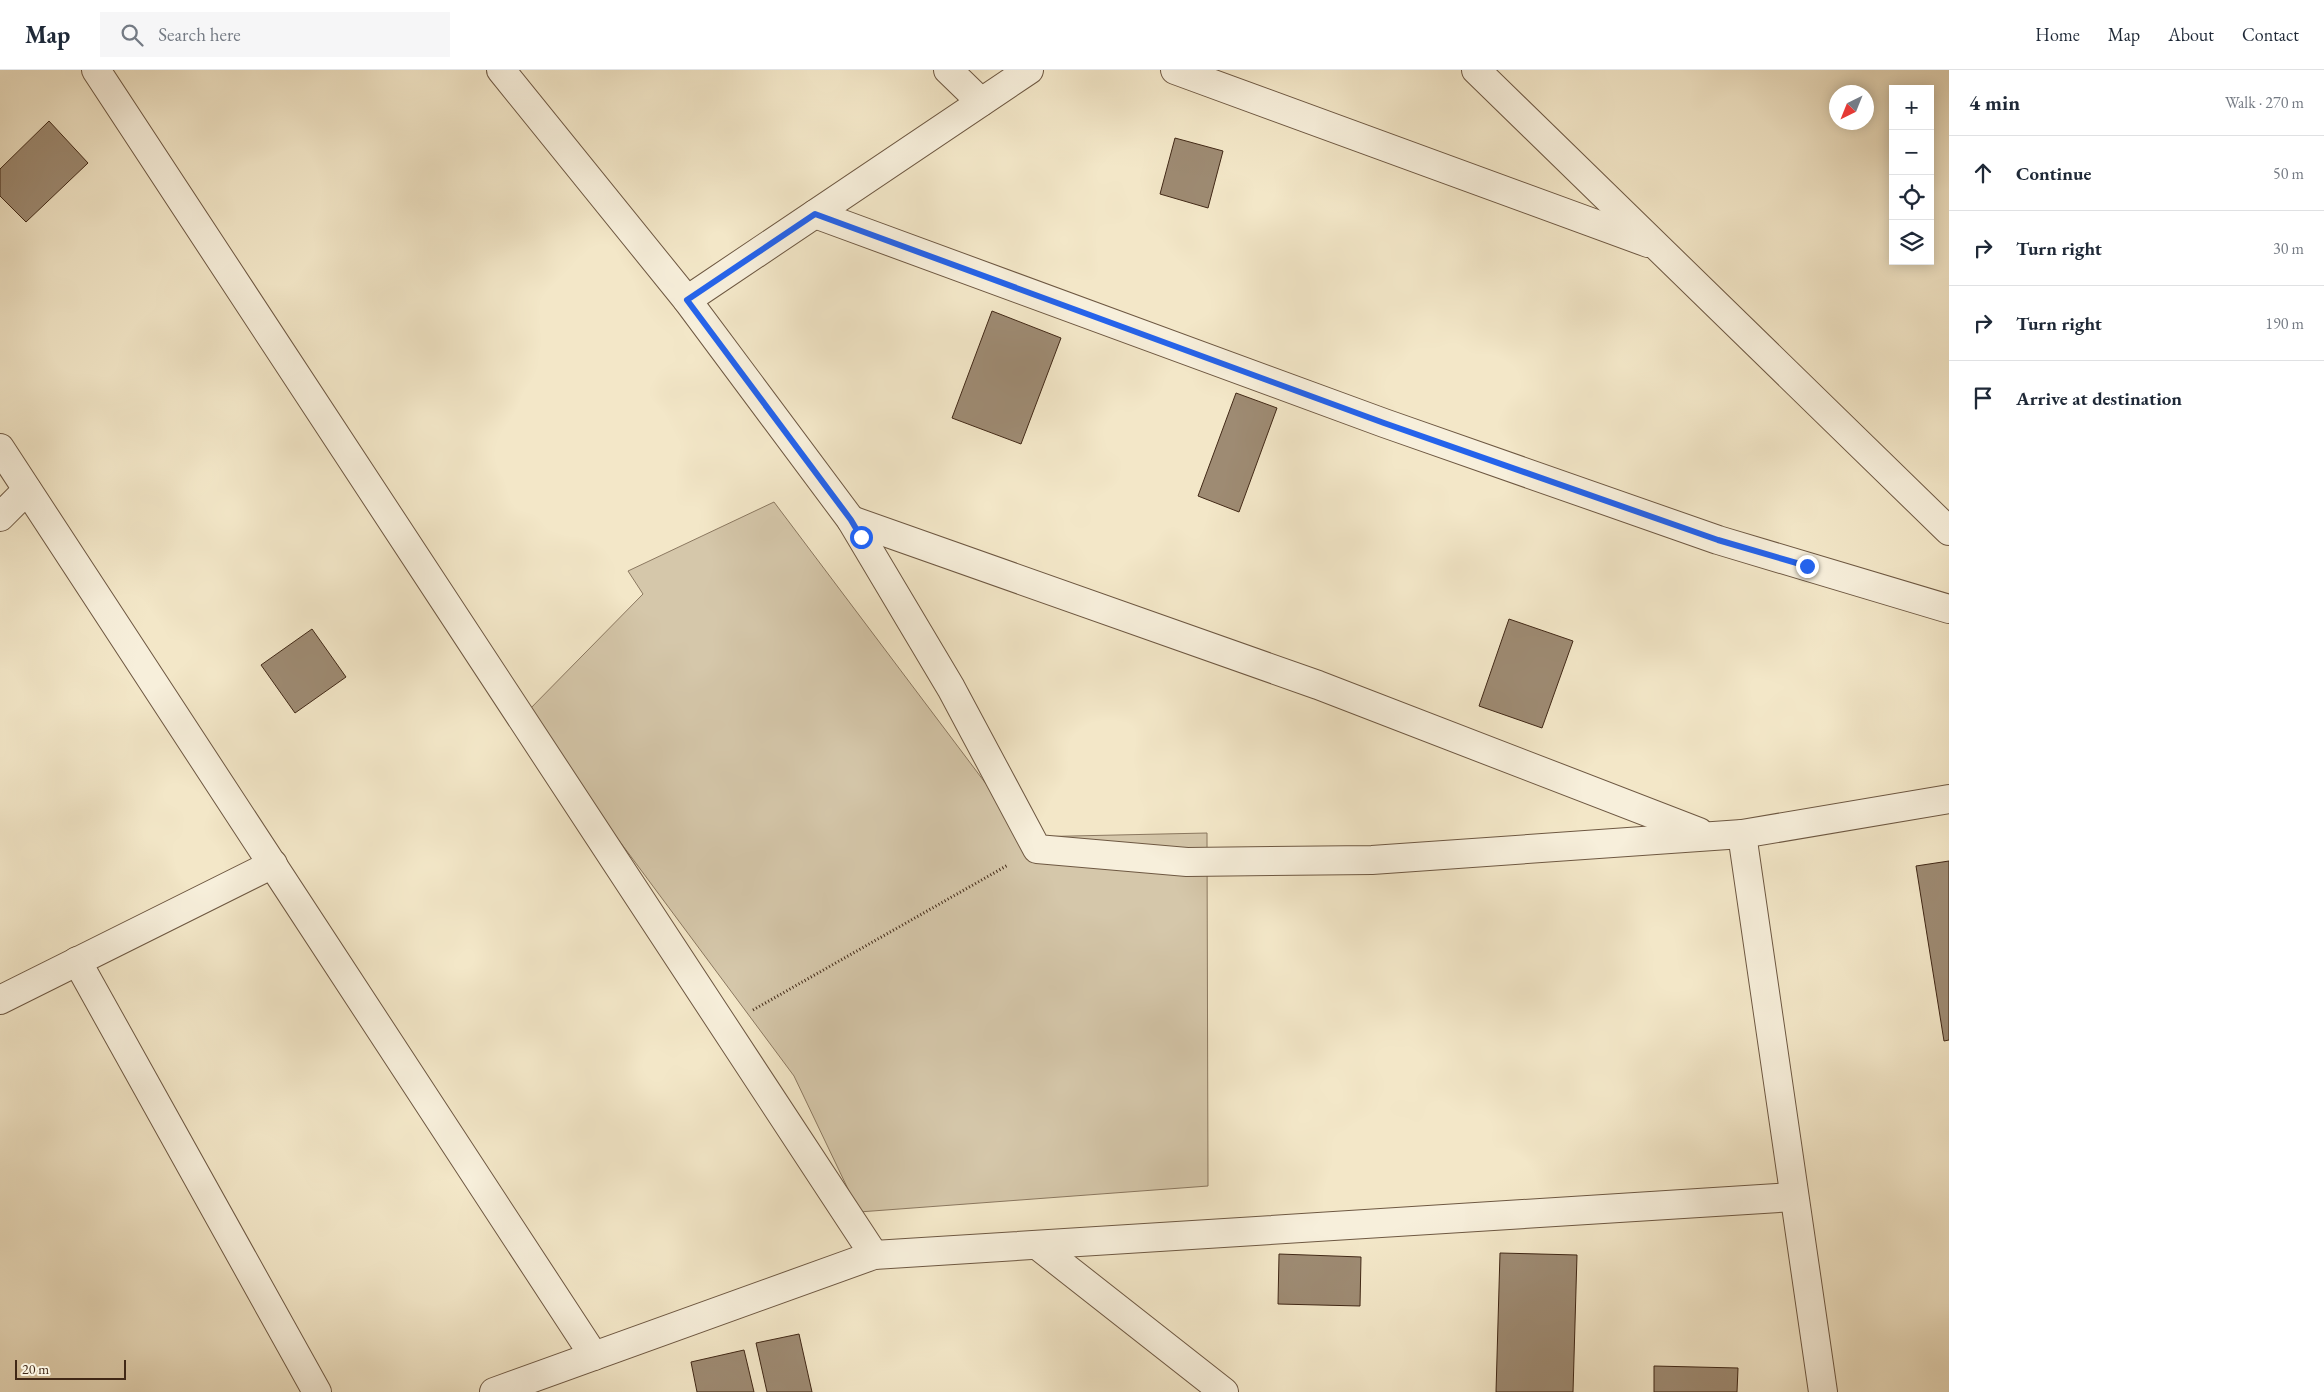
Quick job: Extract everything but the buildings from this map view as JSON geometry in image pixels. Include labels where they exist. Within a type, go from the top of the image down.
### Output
[{"type":"street","points":[[96,70],[874,1255]]},
{"type":"street","points":[[501,70],[687,300],[851,520],[951,688],[1037,849],[1187,862],[1372,860],[1706,835],[1742,834],[1949,799]]},
{"type":"street","points":[[948,70],[981,102]]},
{"type":"street","points":[[687,300],[1029,70]]},
{"type":"street","points":[[1175,70],[1658,246]]},
{"type":"street","points":[[1476,70],[1949,531]]},
{"type":"street","points":[[815,214],[1384,423],[1718,540],[1949,609]]},
{"type":"street","points":[[0,448],[594,1356]]},
{"type":"street","points":[[0,517],[27,490]]},
{"type":"street","points":[[851,520],[1318,685],[1706,835]]},
{"type":"street","points":[[1742,834],[1823,1392]]},
{"type":"street","points":[[0,1000],[273,864]]},
{"type":"street","points":[[77,961],[317,1392]]},
{"type":"street","points":[[494,1392],[874,1255],[1794,1197]]},
{"type":"street","points":[[1037,1244],[1224,1392]]},
{"type":"path","points":[[724,1027],[1037,849]]},
{"type":"shaded area","points":[[774,502],[1026,837],[1207,833],[1208,1186],[859,1212],[794,1076],[525,714],[643,594],[628,571]]},
{"type":"route","points":[[861,537],[851,520],[687,300],[815,214],[1384,423],[1718,540],[1807,566]]}]
